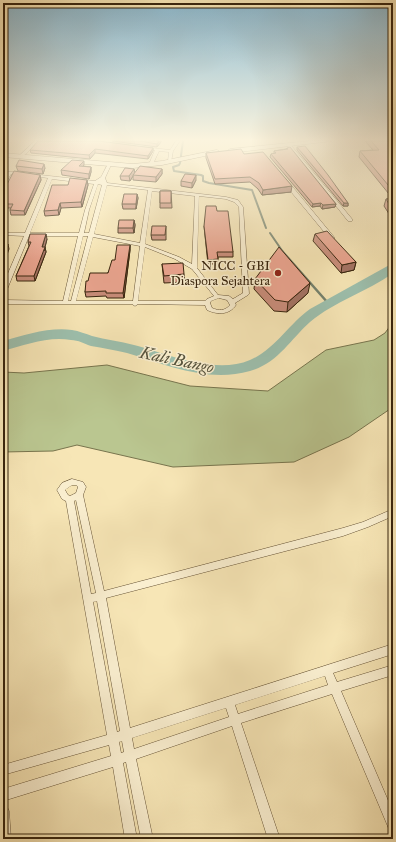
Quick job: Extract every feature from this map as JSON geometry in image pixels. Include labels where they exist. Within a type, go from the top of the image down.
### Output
[{"type":"street","points":[[3,292],[50,180]]},
{"type":"street","points":[[81,180],[197,194],[232,200],[238,203],[241,207],[246,294],[232,302]]},
{"type":"street","points":[[65,303],[87,210],[97,182],[100,180]]},
{"type":"street","points":[[73,303],[106,183],[104,180]]},
{"type":"street","points":[[285,180],[337,244]]},
{"type":"street","points":[[318,180],[350,220]]},
{"type":"street","points":[[135,304],[150,189]]},
{"type":"street","points":[[194,268],[197,194]]},
{"type":"street","points":[[3,234],[92,235],[143,245],[177,258],[194,268],[216,297]]},
{"type":"street","points":[[3,302],[135,304],[207,303],[209,300],[216,297],[226,298],[232,302]]},
{"type":"street","points":[[207,303],[209,309],[223,312],[231,308],[232,302]]},
{"type":"street","points":[[80,495],[70,499],[65,497],[61,490],[67,483],[77,482],[82,487],[80,495],[101,596],[130,756],[147,839]]},
{"type":"street","points":[[70,499],[131,839]]},
{"type":"street","points":[[88,599],[343,532],[365,525],[393,512]]},
{"type":"street","points":[[3,770],[113,739],[393,649]]},
{"type":"street","points":[[327,670],[336,688],[393,825]]},
{"type":"street","points":[[3,795],[130,756],[235,720],[393,670]]},
{"type":"street","points":[[229,701],[274,839]]},
{"type":"street","points":[[3,811],[5,839]]},
{"type":"green space","points":[[393,322],[393,407],[349,437],[294,462],[173,467],[77,445],[53,451],[3,452],[3,372],[24,373],[107,365],[190,386],[268,391],[326,350],[374,340],[385,333]]},
{"type":"building","points":[[9,180],[38,180],[24,211],[10,210],[13,204],[3,204],[3,192]]},
{"type":"building","points":[[69,180],[87,180],[81,202],[60,203],[58,210],[44,211],[52,185],[68,185]]},
{"type":"building","points":[[181,180],[193,180],[192,183]]},
{"type":"building","points":[[255,180],[287,180],[292,186],[263,190],[259,183]]},
{"type":"building","points":[[293,180],[317,180],[336,204],[313,204]]},
{"type":"building","points":[[325,180],[332,180],[348,203],[344,203]]},
{"type":"building","points":[[384,180],[393,180],[393,191]]},
{"type":"building","points":[[160,191],[171,191],[171,203],[160,203]]},
{"type":"building","points":[[124,194],[137,194],[136,204],[122,204]]},
{"type":"building","points":[[386,199],[393,199],[393,211]]},
{"type":"building","points":[[206,206],[216,206],[217,211],[228,211],[233,252],[217,252],[218,259],[208,260],[204,226]]},
{"type":"building","points":[[119,220],[134,220],[133,228],[118,228]]},
{"type":"building","points":[[152,226],[166,226],[165,235],[151,235]]},
{"type":"building","points":[[327,231],[356,262],[342,265],[315,234]]},
{"type":"building","points":[[30,234],[46,234],[42,247],[45,247],[34,276],[16,276],[31,242],[28,242]]},
{"type":"building","points":[[3,244],[8,244],[3,257]]},
{"type":"building","points":[[117,245],[130,245],[123,293],[106,293],[106,291],[85,292],[86,281],[88,281],[90,273],[108,273],[112,260],[115,260]]},
{"type":"building","name":"NICC - GBI Diaspora Sejahtera","points":[[279,247],[310,283],[288,302],[275,300],[255,279]]},
{"type":"building","points":[[183,263],[184,274],[164,276],[162,264]]},
{"type":"waterway","points":[[203,180],[209,183],[252,190],[266,228]]},
{"type":"waterway","points":[[270,233],[283,252]]},
{"type":"waterway","points":[[282,251],[328,303]]},
{"type":"waterway","name":"Kali Bango","points":[[3,346],[28,339],[63,334],[126,348],[177,363],[205,369],[233,370],[256,364],[272,354],[304,320],[314,312],[337,298],[383,275],[393,267]]},
{"type":"place","name":"NICC - GBI Diaspora Sejahtera","points":[[278,273]]}]
